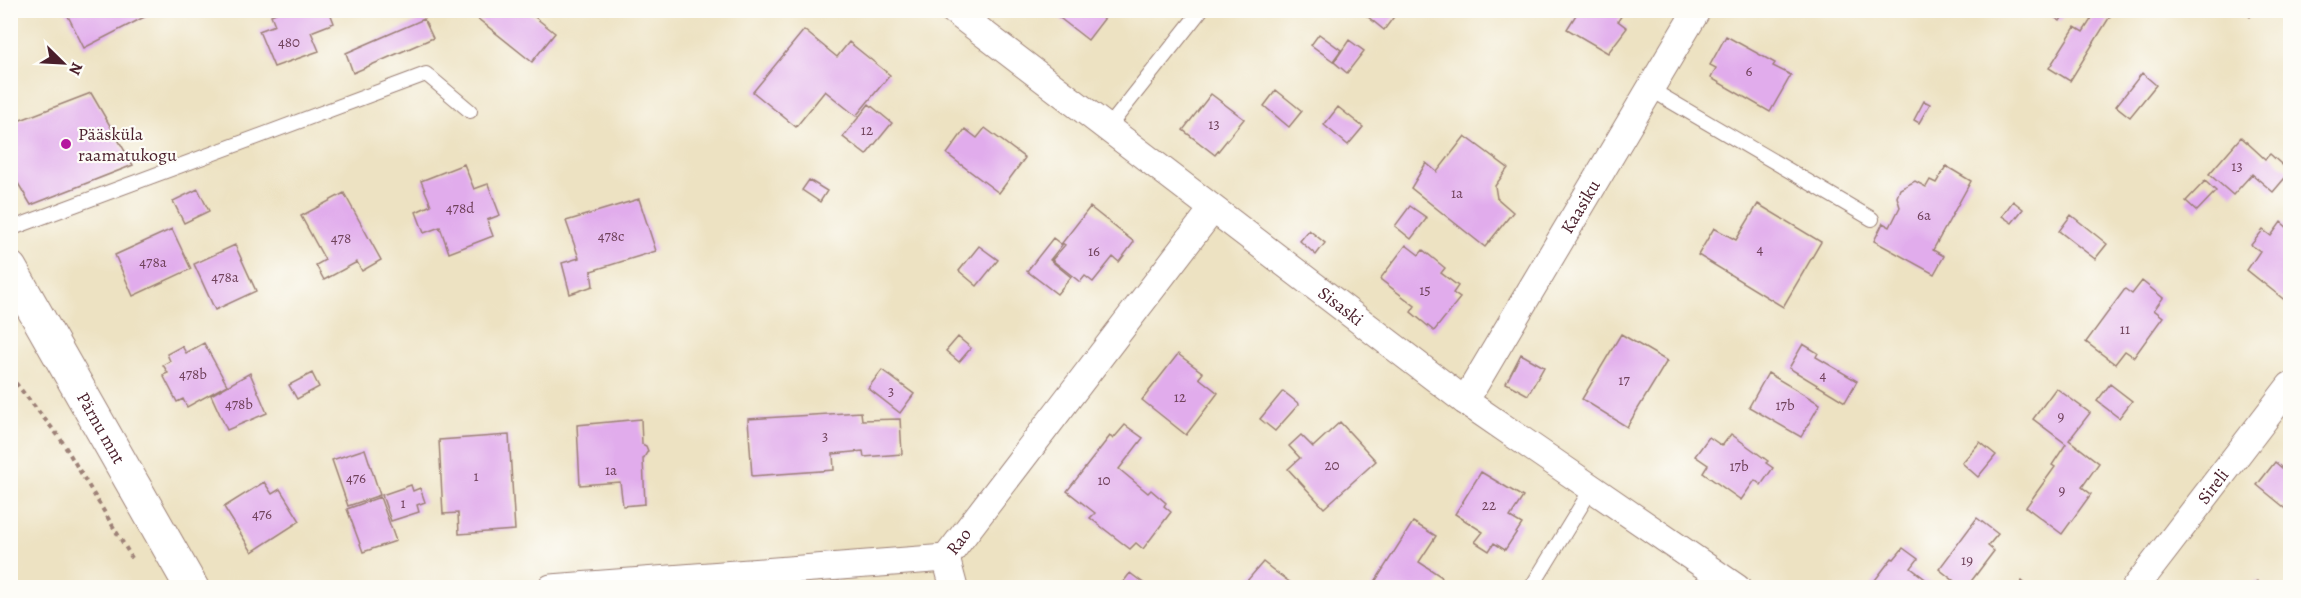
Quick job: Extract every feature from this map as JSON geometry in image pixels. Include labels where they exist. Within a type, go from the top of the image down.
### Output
[{"type":"main road","name":"Pärnu mnt","points":[[10,268],[192,588]]},
{"type":"street","name":"Sisaski","points":[[953,10],[1465,401],[1737,588]]},
{"type":"street","name":"Kaasiku","points":[[1465,401],[1697,10]]},
{"type":"street","name":"Rao","points":[[550,588],[946,558],[1212,210]]},
{"type":"street","name":"Sireli","points":[[2135,588],[2290,386]]},
{"type":"street","points":[[946,558],[954,588]]},
{"type":"lane","points":[[1107,129],[1201,10]]},
{"type":"lane","points":[[10,229],[426,74],[470,111]]},
{"type":"lane","points":[[1650,89],[1872,219]]},
{"type":"lane","points":[[1531,588],[1592,489]]},
{"type":"path","points":[[10,376],[60,438],[137,567]]},
{"type":"building","points":[[65,10],[158,10],[84,48]]},
{"type":"building","points":[[283,10],[329,10],[334,23],[311,32],[319,51],[274,67],[259,31],[275,25],[271,15]]},
{"type":"building","points":[[467,10],[526,10],[555,33],[532,62]]},
{"type":"building","points":[[1054,10],[1111,10],[1088,40],[1052,12]]},
{"type":"building","points":[[1371,10],[1399,10],[1384,30],[1367,16]]},
{"type":"building","points":[[1579,10],[1625,10],[1618,21],[1627,28],[1608,53],[1567,29]]},
{"type":"building","points":[[2043,10],[2067,10],[2060,21]]},
{"type":"building","points":[[2097,10],[2114,10],[2070,81],[2049,68],[2075,27],[2083,32]]},
{"type":"building","points":[[2242,10],[2255,10],[2250,17]]},
{"type":"building","points":[[424,19],[433,38],[353,73],[346,53]]},
{"type":"building","points":[[804,30],[837,57],[849,42],[890,75],[856,116],[825,91],[796,127],[753,92]]},
{"type":"building","points":[[1319,34],[1341,50],[1333,61],[1311,45]]},
{"type":"building","points":[[1726,36],[1775,63],[1773,66],[1791,75],[1770,112],[1711,78],[1716,68],[1710,65]]},
{"type":"building","points":[[1349,40],[1364,51],[1347,73],[1334,62]]},
{"type":"building","points":[[2142,73],[2156,85],[2130,117],[2116,106]]},
{"type":"building","points":[[1276,90],[1302,111],[1289,127],[1264,106]]},
{"type":"building","name":"Pääsküla raamatukogu","points":[[91,93],[133,165],[31,205],[10,170],[10,124]]},
{"type":"building","points":[[1211,94],[1244,119],[1215,155],[1183,130]]},
{"type":"building","points":[[1924,101],[1930,104],[1919,123],[1914,120]]},
{"type":"building","points":[[869,104],[892,123],[866,155],[843,137]]},
{"type":"building","points":[[1338,107],[1363,127],[1348,145],[1324,125]]},
{"type":"building","points":[[985,128],[1025,158],[999,193],[947,154],[965,129],[977,138]]},
{"type":"building","points":[[1465,136],[1508,168],[1495,186],[1497,198],[1513,212],[1485,247],[1411,188],[1426,163],[1437,172]]},
{"type":"building","points":[[2241,137],[2265,159],[2270,154],[2290,172],[2273,192],[2252,174],[2233,195],[2209,174]]},
{"type":"building","points":[[464,164],[474,189],[488,184],[500,215],[487,220],[493,236],[449,253],[440,227],[424,233],[416,212],[431,205],[421,181]]},
{"type":"building","points":[[1946,166],[1971,181],[1933,250],[1944,256],[1934,274],[1874,241],[1883,223],[1890,227],[1900,207],[1897,197],[1900,189],[1915,181],[1926,187],[1930,180],[1936,183]]},
{"type":"building","points":[[809,180],[827,191],[820,202],[802,190]]},
{"type":"building","points":[[2205,181],[2216,191],[2197,211],[2186,201]]},
{"type":"building","points":[[198,189],[209,211],[184,223],[173,201]]},
{"type":"building","points":[[344,193],[381,260],[362,271],[357,262],[324,280],[316,265],[325,260],[301,216]]},
{"type":"building","points":[[639,199],[656,251],[591,271],[593,286],[570,294],[562,263],[579,258],[566,221]]},
{"type":"building","points":[[2013,201],[2023,209],[2012,223],[2002,216]]},
{"type":"building","points":[[1758,204],[1821,242],[1783,307],[1698,255],[1714,228],[1736,240]]},
{"type":"building","points":[[1410,206],[1427,218],[1411,239],[1395,226]]},
{"type":"building","points":[[1090,207],[1134,242],[1119,262],[1113,257],[1093,282],[1085,276],[1080,282],[1052,260],[1065,245],[1062,243]]},
{"type":"building","points":[[2071,215],[2107,244],[2095,259],[2059,231]]},
{"type":"building","points":[[2281,222],[2290,230],[2290,297],[2287,302],[2247,270],[2260,251],[2251,245],[2263,230],[2271,236]]},
{"type":"building","points":[[172,229],[191,269],[133,296],[115,255]]},
{"type":"building","points":[[1309,230],[1325,243],[1316,255],[1300,241]]},
{"type":"building","points":[[1053,238],[1062,245],[1050,260],[1071,277],[1057,294],[1027,271]]},
{"type":"building","points":[[235,245],[256,291],[215,310],[194,264]]},
{"type":"building","points":[[1406,245],[1419,255],[1423,250],[1445,268],[1441,273],[1458,286],[1453,293],[1460,298],[1434,331],[1411,312],[1415,306],[1380,279]]},
{"type":"building","points":[[979,246],[998,260],[977,286],[959,271]]},
{"type":"building","points":[[2142,281],[2163,298],[2154,310],[2163,317],[2134,357],[2125,351],[2115,364],[2086,342],[2125,289],[2132,294]]},
{"type":"building","points":[[1621,334],[1667,361],[1627,427],[1582,399]]},
{"type":"building","points":[[958,337],[971,348],[959,362],[946,351]]},
{"type":"building","points":[[204,343],[227,385],[187,407],[183,399],[177,402],[163,375],[168,373],[163,365],[170,361],[167,354],[182,346],[186,353]]},
{"type":"building","points":[[1803,344],[1818,353],[1816,357],[1857,381],[1845,402],[1789,368]]},
{"type":"building","points":[[1178,354],[1203,373],[1199,378],[1218,393],[1186,435],[1142,400]]},
{"type":"building","points":[[1521,354],[1544,367],[1528,395],[1506,383]]},
{"type":"building","points":[[882,370],[914,394],[900,413],[868,388]]},
{"type":"building","points":[[250,373],[267,413],[227,430],[211,395]]},
{"type":"building","points":[[312,373],[319,387],[297,399],[289,385]]},
{"type":"building","points":[[1768,373],[1820,404],[1801,437],[1749,407]]},
{"type":"building","points":[[2110,384],[2132,401],[2119,418],[2097,401]]},
{"type":"building","points":[[2056,388],[2090,413],[2069,440],[2099,463],[2082,487],[2091,494],[2062,534],[2026,507],[2055,467],[2052,465],[2066,444],[2033,419]]},
{"type":"building","points":[[1283,391],[1299,404],[1275,431],[1260,419]]},
{"type":"building","points":[[861,412],[862,420],[900,419],[902,454],[864,457],[863,451],[833,454],[834,470],[752,476],[748,419]]},
{"type":"building","points":[[641,419],[642,444],[648,451],[643,459],[645,504],[623,506],[620,482],[580,485],[577,425]]},
{"type":"building","points":[[1340,422],[1376,461],[1324,508],[1288,469],[1300,458],[1289,446],[1301,435],[1313,447]]},
{"type":"building","points":[[1125,425],[1143,438],[1119,469],[1148,493],[1151,490],[1166,503],[1164,506],[1171,512],[1143,549],[1136,543],[1130,549],[1090,518],[1095,513],[1067,491],[1110,436],[1113,439]]},
{"type":"building","points":[[1731,434],[1768,461],[1766,463],[1773,468],[1761,485],[1755,480],[1741,500],[1703,473],[1708,465],[1695,456],[1709,437],[1722,446]]},
{"type":"building","points":[[509,435],[515,530],[459,534],[458,513],[443,514],[439,440]]},
{"type":"building","points":[[1980,442],[1996,455],[1978,477],[1962,463]]},
{"type":"building","points":[[365,449],[380,495],[348,506],[332,460]]},
{"type":"building","points":[[2275,462],[2290,475],[2290,512],[2257,485]]},
{"type":"building","points":[[1481,472],[1523,497],[1510,517],[1522,524],[1505,550],[1494,543],[1489,551],[1475,542],[1483,532],[1455,514]]},
{"type":"building","points":[[264,482],[272,494],[280,489],[300,521],[252,552],[224,507]]},
{"type":"building","points":[[411,485],[413,491],[420,488],[425,502],[417,505],[419,512],[391,521],[382,495]]},
{"type":"building","points":[[380,497],[396,541],[363,552],[347,509]]},
{"type":"building","points":[[1977,518],[1998,534],[1988,546],[1994,551],[1966,588],[1963,588],[1939,569]]},
{"type":"building","points":[[1413,522],[1436,536],[1419,562],[1442,577],[1436,588],[1371,588]]},
{"type":"building","points":[[1903,548],[1918,559],[1911,568],[1937,588],[1869,588],[1892,558],[1894,559]]},
{"type":"building","points":[[1263,562],[1277,573],[1298,588],[1241,588]]},
{"type":"building","points":[[1130,573],[1150,588],[1124,588],[1121,585]]},
{"type":"building","points":[[2022,581],[2029,588],[2017,588]]},
{"type":"building","points":[[2257,581],[2265,588],[2252,588]]},
{"type":"place","name":"Pääsküla raamatukogu","points":[[66,144]]}]
